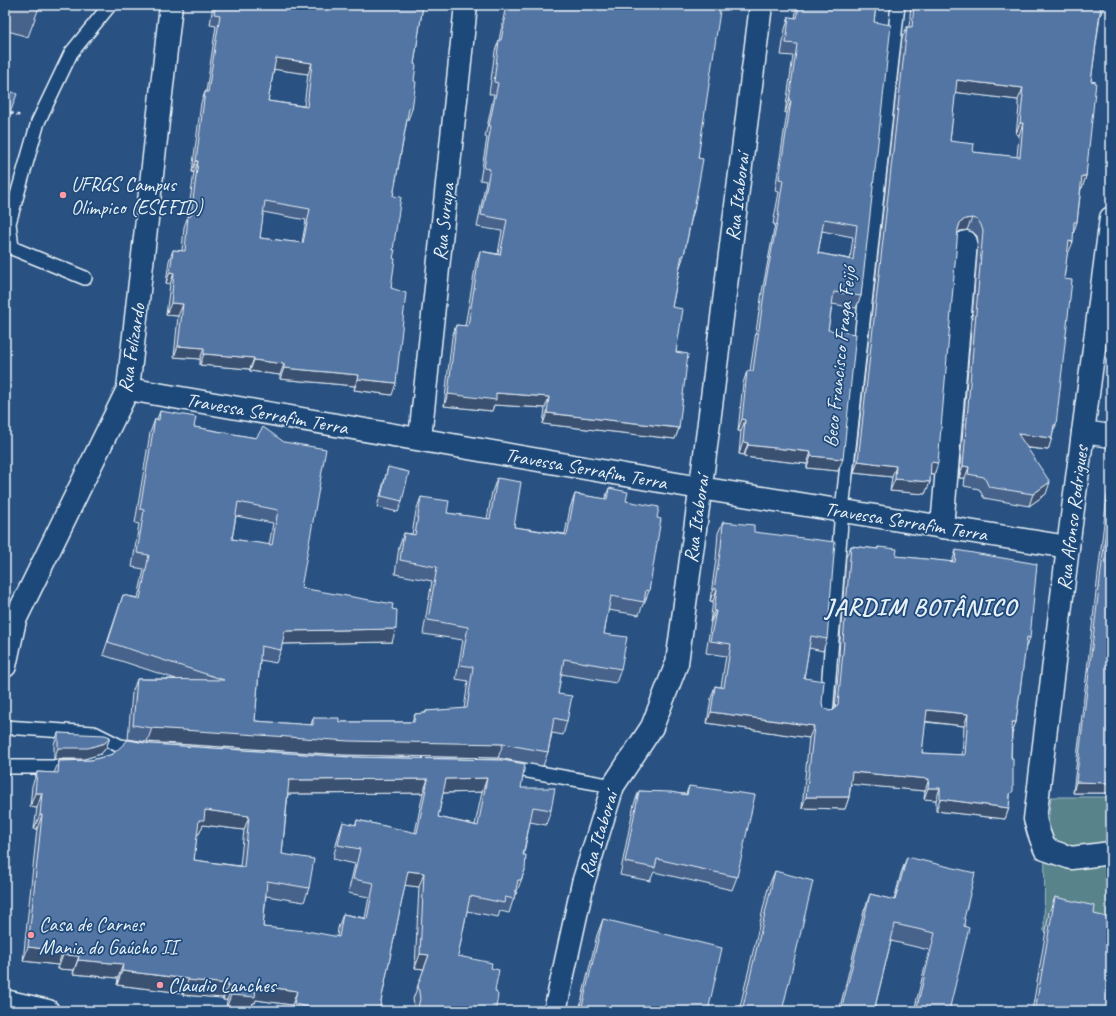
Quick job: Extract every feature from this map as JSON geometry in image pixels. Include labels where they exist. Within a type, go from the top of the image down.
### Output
[{"type":"street","name":"Rua Felizardo","points":[[5,666],[10,618],[128,389],[171,5]]},
{"type":"street","name":"Rua Surupa","points":[[420,438],[466,5]]},
{"type":"street","name":"Rua Itaboraí","points":[[555,1011],[583,883],[612,786],[652,727],[677,663],[761,5]]},
{"type":"street","name":"Rua Afonso Rodrigues","points":[[1111,218],[1068,547],[1035,819],[1046,849],[1071,858],[1111,853]]},
{"type":"street","points":[[942,527],[966,242]]},
{"type":"street","name":"Travessa Serrafim Terra","points":[[128,389],[420,438],[700,488],[1068,547]]},
{"type":"street","points":[[1083,432],[1111,436]]},
{"type":"street","points":[[5,1001],[48,1011]]},
{"type":"lane","points":[[85,278],[12,248],[8,223],[38,122],[71,53],[110,5]]},
{"type":"lane","name":"Beco Francisco Fraga Feijó","points":[[826,715],[842,510],[898,5]]},
{"type":"lane","points":[[5,727],[94,732],[120,746],[154,750]]},
{"type":"lane","points":[[110,756],[120,746]]},
{"type":"lane","points":[[490,766],[498,766],[612,786]]},
{"type":"lane","points":[[5,767],[85,767]]},
{"type":"green space","points":[[1051,797],[1111,797],[1111,931],[1044,931],[1045,849]]},
{"type":"building","points":[[29,5],[40,5],[39,8]]},
{"type":"building","points":[[216,5],[423,5],[414,64],[416,65],[414,81],[416,82],[412,109],[409,108],[393,196],[401,197],[393,250],[395,250],[393,258],[395,259],[391,288],[406,293],[396,383],[358,379],[359,375],[284,368],[284,364],[254,360],[254,358],[204,354],[204,348],[178,346],[183,304],[171,303],[174,273],[170,272],[173,250],[185,251],[188,216],[191,216],[198,161],[196,161],[205,92],[208,92],[220,15],[214,14]],"holes":[[[276,58],[312,63],[307,107],[268,101]],[[265,201],[310,209],[303,243],[260,238]]]},
{"type":"building","points":[[508,5],[715,5],[715,10],[720,11],[698,158],[703,159],[694,210],[684,255],[682,255],[672,307],[683,309],[676,352],[688,354],[679,428],[547,413],[549,397],[496,393],[496,400],[448,394],[456,325],[468,326],[480,251],[500,255],[507,220],[481,215],[490,169],[484,168],[491,126],[489,126],[498,83],[494,82],[499,40],[501,40]]},
{"type":"building","points":[[799,5],[876,5],[874,22],[891,25],[861,296],[834,292],[828,330],[856,334],[843,459],[811,456],[811,452],[748,445],[748,443],[743,442],[745,420],[742,419],[747,371],[753,371],[766,280],[779,212],[783,180],[779,179],[791,101],[789,101],[797,44],[786,43],[789,17],[797,18]],"holes":[[[824,219],[857,225],[853,260],[818,253]]]},
{"type":"building","points":[[914,5],[1101,5],[1091,81],[1096,82],[1086,176],[1082,176],[1077,222],[1074,222],[1073,242],[1069,241],[1064,279],[1072,280],[1056,425],[1054,425],[1052,438],[1018,434],[1050,482],[1033,494],[989,487],[984,477],[968,474],[969,467],[963,466],[983,231],[978,220],[972,218],[965,219],[960,223],[958,229],[938,463],[931,462],[930,482],[895,479],[896,466],[858,461],[907,27],[912,27]],"holes":[[[957,80],[1023,88],[1020,123],[1023,123],[1020,157],[973,152],[974,144],[950,141]]]},
{"type":"building","points":[[5,89],[17,94],[5,127]]},
{"type":"building","points":[[160,411],[196,417],[194,427],[256,438],[263,427],[284,442],[326,449],[301,588],[393,604],[392,609],[397,610],[396,629],[285,631],[281,650],[261,646],[255,721],[313,725],[313,718],[339,718],[339,722],[414,722],[415,714],[426,713],[426,711],[467,708],[473,667],[461,665],[468,627],[428,620],[437,567],[400,560],[404,533],[415,535],[421,497],[449,501],[447,513],[490,519],[497,478],[521,482],[514,527],[567,535],[575,494],[607,499],[609,488],[628,492],[626,501],[659,507],[657,518],[661,519],[649,591],[646,590],[644,602],[611,596],[604,634],[627,637],[621,669],[564,659],[558,694],[572,696],[567,721],[554,718],[548,752],[503,744],[349,741],[152,728],[133,725],[137,679],[224,680],[108,642],[123,595],[140,599],[149,555],[137,553],[144,510],[140,509],[155,419],[159,420]],"holes":[[[238,502],[278,510],[272,545],[232,539]]]},
{"type":"building","points":[[388,467],[409,472],[402,501],[381,496]]},
{"type":"building","points":[[1111,487],[1111,783],[1076,782]]},
{"type":"building","points":[[723,522],[754,525],[754,532],[835,542],[827,639],[811,636],[804,678],[824,681],[822,703],[823,707],[829,711],[834,710],[838,704],[851,546],[878,549],[878,547],[897,549],[896,556],[955,562],[956,550],[1037,564],[1030,638],[1027,637],[1016,722],[1012,722],[1011,758],[1013,758],[1013,791],[1010,794],[1009,808],[940,799],[940,788],[928,788],[929,779],[852,772],[849,797],[806,797],[814,726],[711,712],[715,686],[724,688],[731,644],[710,641],[716,611],[714,611],[717,589],[714,589],[721,547]],"holes":[[[927,710],[968,714],[965,755],[922,753]]]},
{"type":"building","points":[[58,733],[105,735],[110,737],[105,743],[88,748],[58,748]]},
{"type":"building","points":[[128,740],[151,744],[349,757],[502,760],[525,764],[521,788],[555,788],[551,810],[533,807],[523,855],[526,855],[525,870],[521,880],[518,880],[514,899],[505,897],[504,903],[470,896],[458,956],[492,963],[491,968],[499,970],[495,990],[498,995],[496,1008],[493,1011],[417,1011],[420,999],[418,985],[429,955],[420,954],[424,873],[408,871],[379,1011],[322,1011],[294,1004],[297,991],[260,986],[260,989],[256,989],[255,997],[231,995],[232,986],[228,986],[229,984],[122,971],[123,964],[78,960],[79,956],[63,955],[63,951],[28,947],[42,815],[40,815],[42,793],[35,793],[37,772],[58,773],[59,761],[92,760],[113,754]],"holes":[[[487,778],[478,826],[438,817],[446,779]],[[428,779],[417,833],[357,820],[356,825],[343,822],[338,845],[360,849],[353,879],[374,883],[367,919],[343,914],[339,937],[307,931],[263,927],[267,881],[309,888],[314,859],[282,854],[289,780]],[[205,810],[249,816],[244,867],[194,860],[199,820],[204,820]]]},
{"type":"building","points":[[689,786],[755,795],[737,877],[657,859],[655,868],[625,862],[639,791],[671,792],[687,795]]},
{"type":"building","points":[[907,857],[975,873],[964,919],[964,926],[969,928],[949,1011],[916,1011],[935,933],[895,924],[874,1011],[841,1011],[870,894],[895,900]]},
{"type":"building","points":[[775,871],[813,881],[782,1011],[742,1011]]},
{"type":"building","points":[[1055,897],[1095,906],[1094,914],[1111,918],[1111,1011],[1035,1011]]},
{"type":"building","points":[[603,919],[722,948],[708,1011],[581,1011]]},
{"type":"place","name":"UFRGS Campus Olímpico (ESEFID)","points":[[63,195]]},
{"type":"place","name":"Casa de Carnes Mania do Gaúcho II","points":[[31,935]]},
{"type":"place","name":"Claudio Lanches","points":[[160,985]]},
{"type":"district","name":"JARDIM BOTÂNICO","points":[[921,607]]}]
